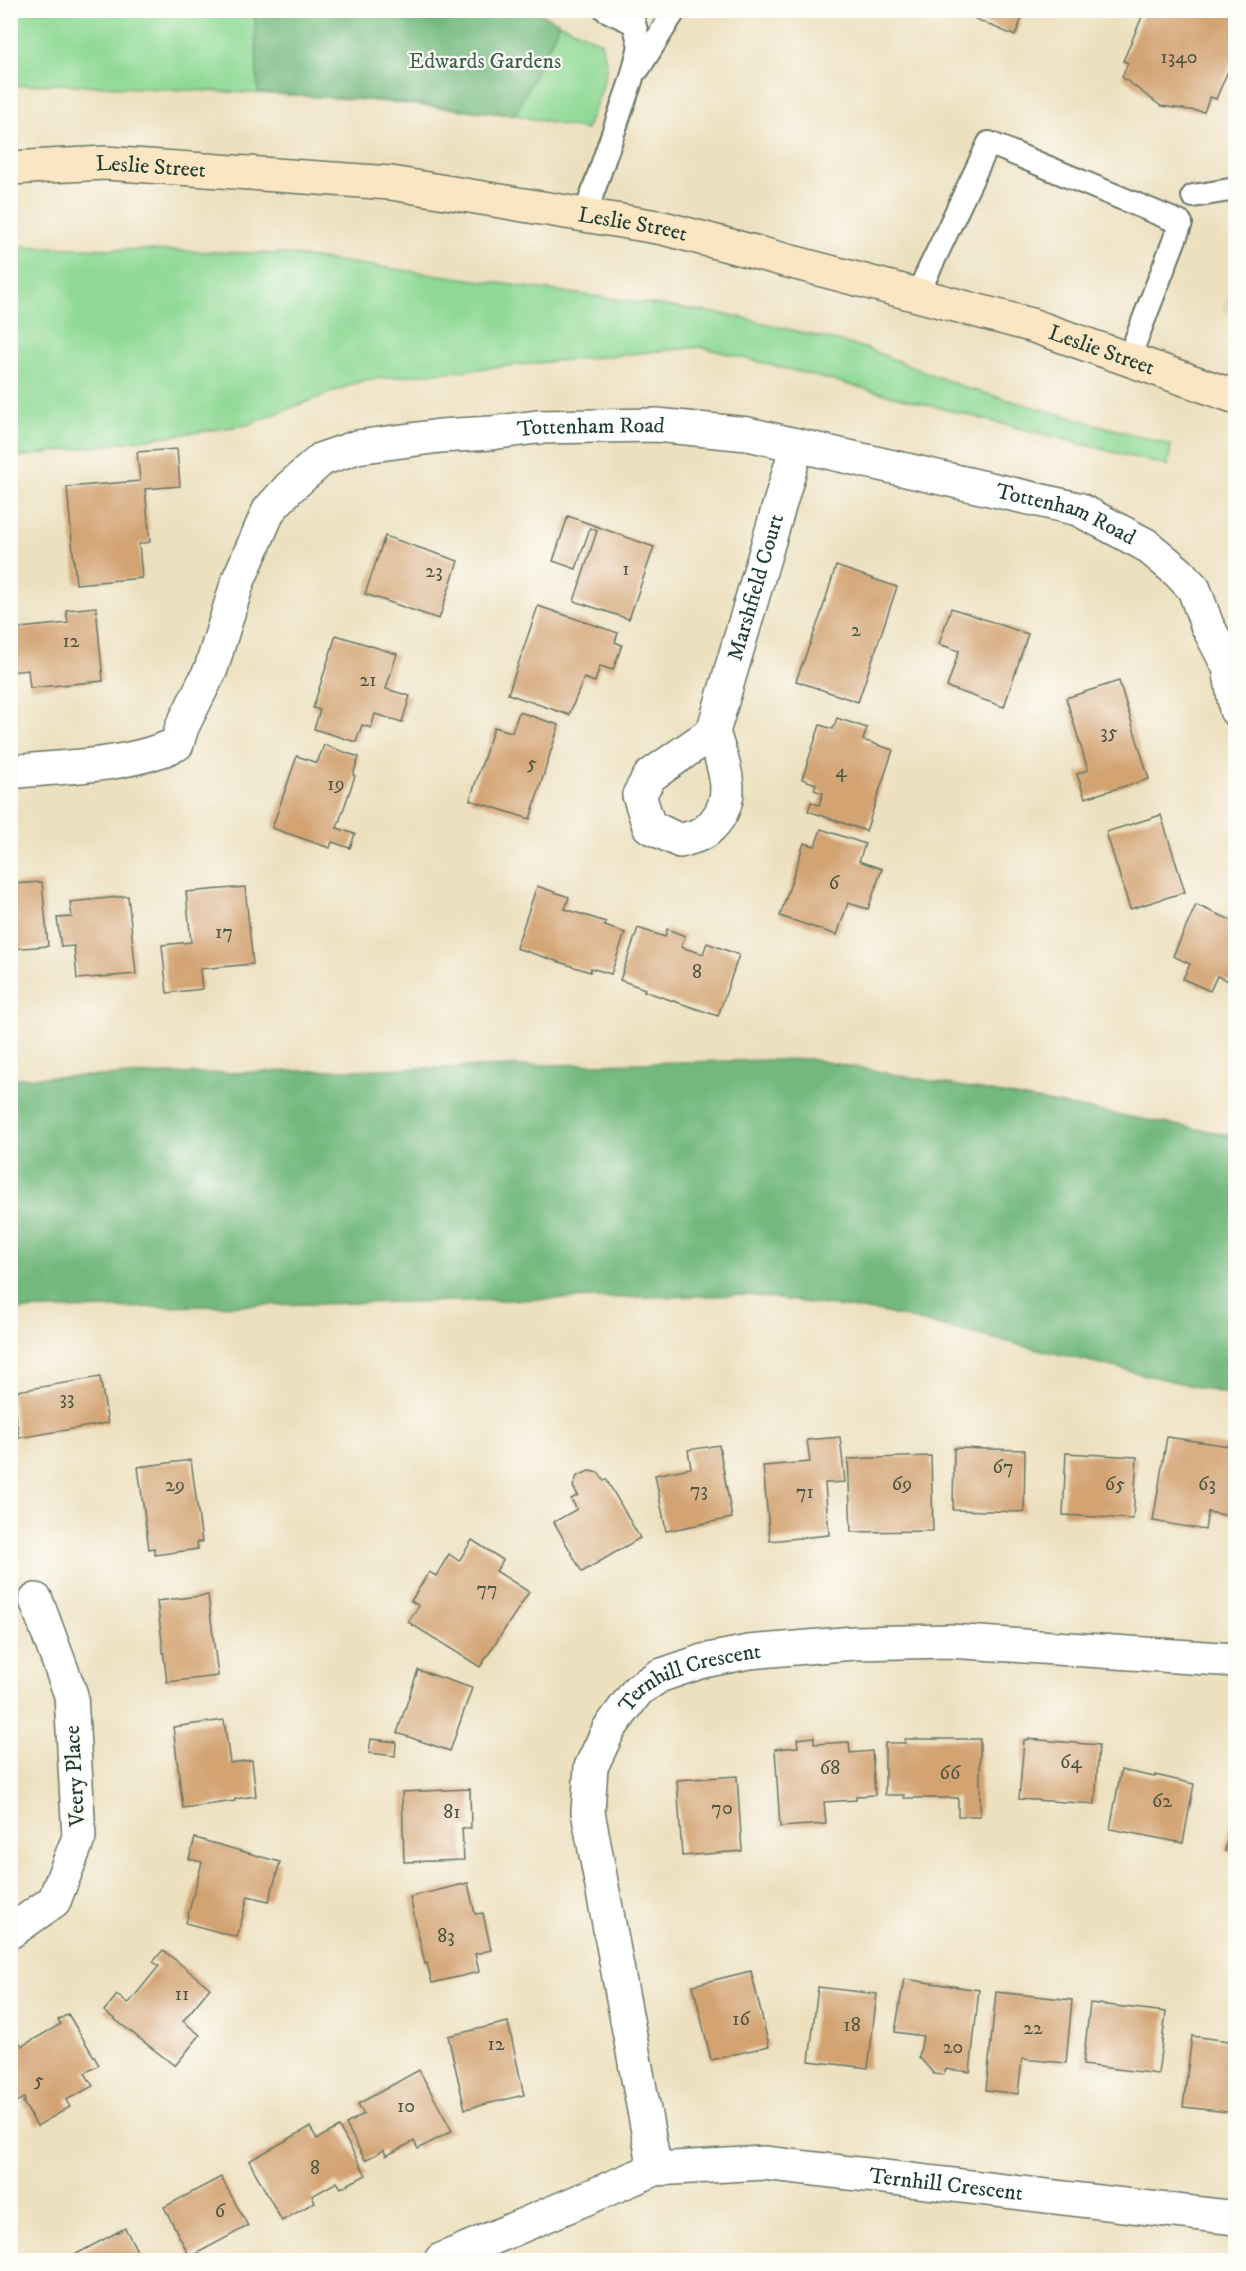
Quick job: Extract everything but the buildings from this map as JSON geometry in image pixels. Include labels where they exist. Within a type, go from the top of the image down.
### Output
[{"type":"main road","name":"Leslie Street","points":[[10,168],[105,164],[391,183],[663,228],[1031,325],[1236,397]]},
{"type":"street","name":"Tottenham Road","points":[[10,772],[125,760],[157,753],[177,744],[182,727],[211,669],[238,581],[268,510],[322,459],[357,447],[440,436],[568,426],[656,425],[748,434],[1078,509],[1146,545],[1194,589],[1207,625],[1229,667],[1236,710]]},
{"type":"street","name":"Marshfield Court","points":[[713,732],[797,445]]},
{"type":"street","name":"Veery Place","points":[[10,1932],[54,1901],[79,1837],[71,1695],[36,1600]]},
{"type":"street","name":"Ternhill Crescent","points":[[655,2169],[588,1812],[591,1767],[609,1729],[638,1690],[660,1676],[703,1661],[749,1652],[854,1643],[950,1641],[1236,1660]]},
{"type":"street","name":"Ternhill Crescent","points":[[441,2260],[655,2169],[764,2163],[1236,2218]]},
{"type":"lane","points":[[585,215],[631,81],[640,46],[634,23],[606,10]]},
{"type":"lane","points":[[631,81],[675,10]]},
{"type":"lane","points":[[917,295],[989,143],[1181,223],[1129,358]]},
{"type":"lane","points":[[1193,196],[1236,189]]},
{"type":"shaded area","points":[[1235,281],[1235,317],[1221,311]]},
{"type":"green space","name":"Edwards Gardens","points":[[10,11],[533,11],[601,42],[607,66],[601,92],[586,130],[515,115],[337,97],[56,84],[11,86]]},
{"type":"green space","points":[[252,11],[533,11],[560,23],[515,115],[399,102],[258,93],[255,21]]},
{"type":"green space","points":[[11,246],[285,254],[731,315],[865,348],[966,388],[1171,445],[1168,466],[701,347],[363,380],[247,425],[11,458]]},
{"type":"green space","points":[[809,1059],[1235,1136],[1235,1396],[882,1312],[748,1295],[11,1310],[11,1078]]}]
